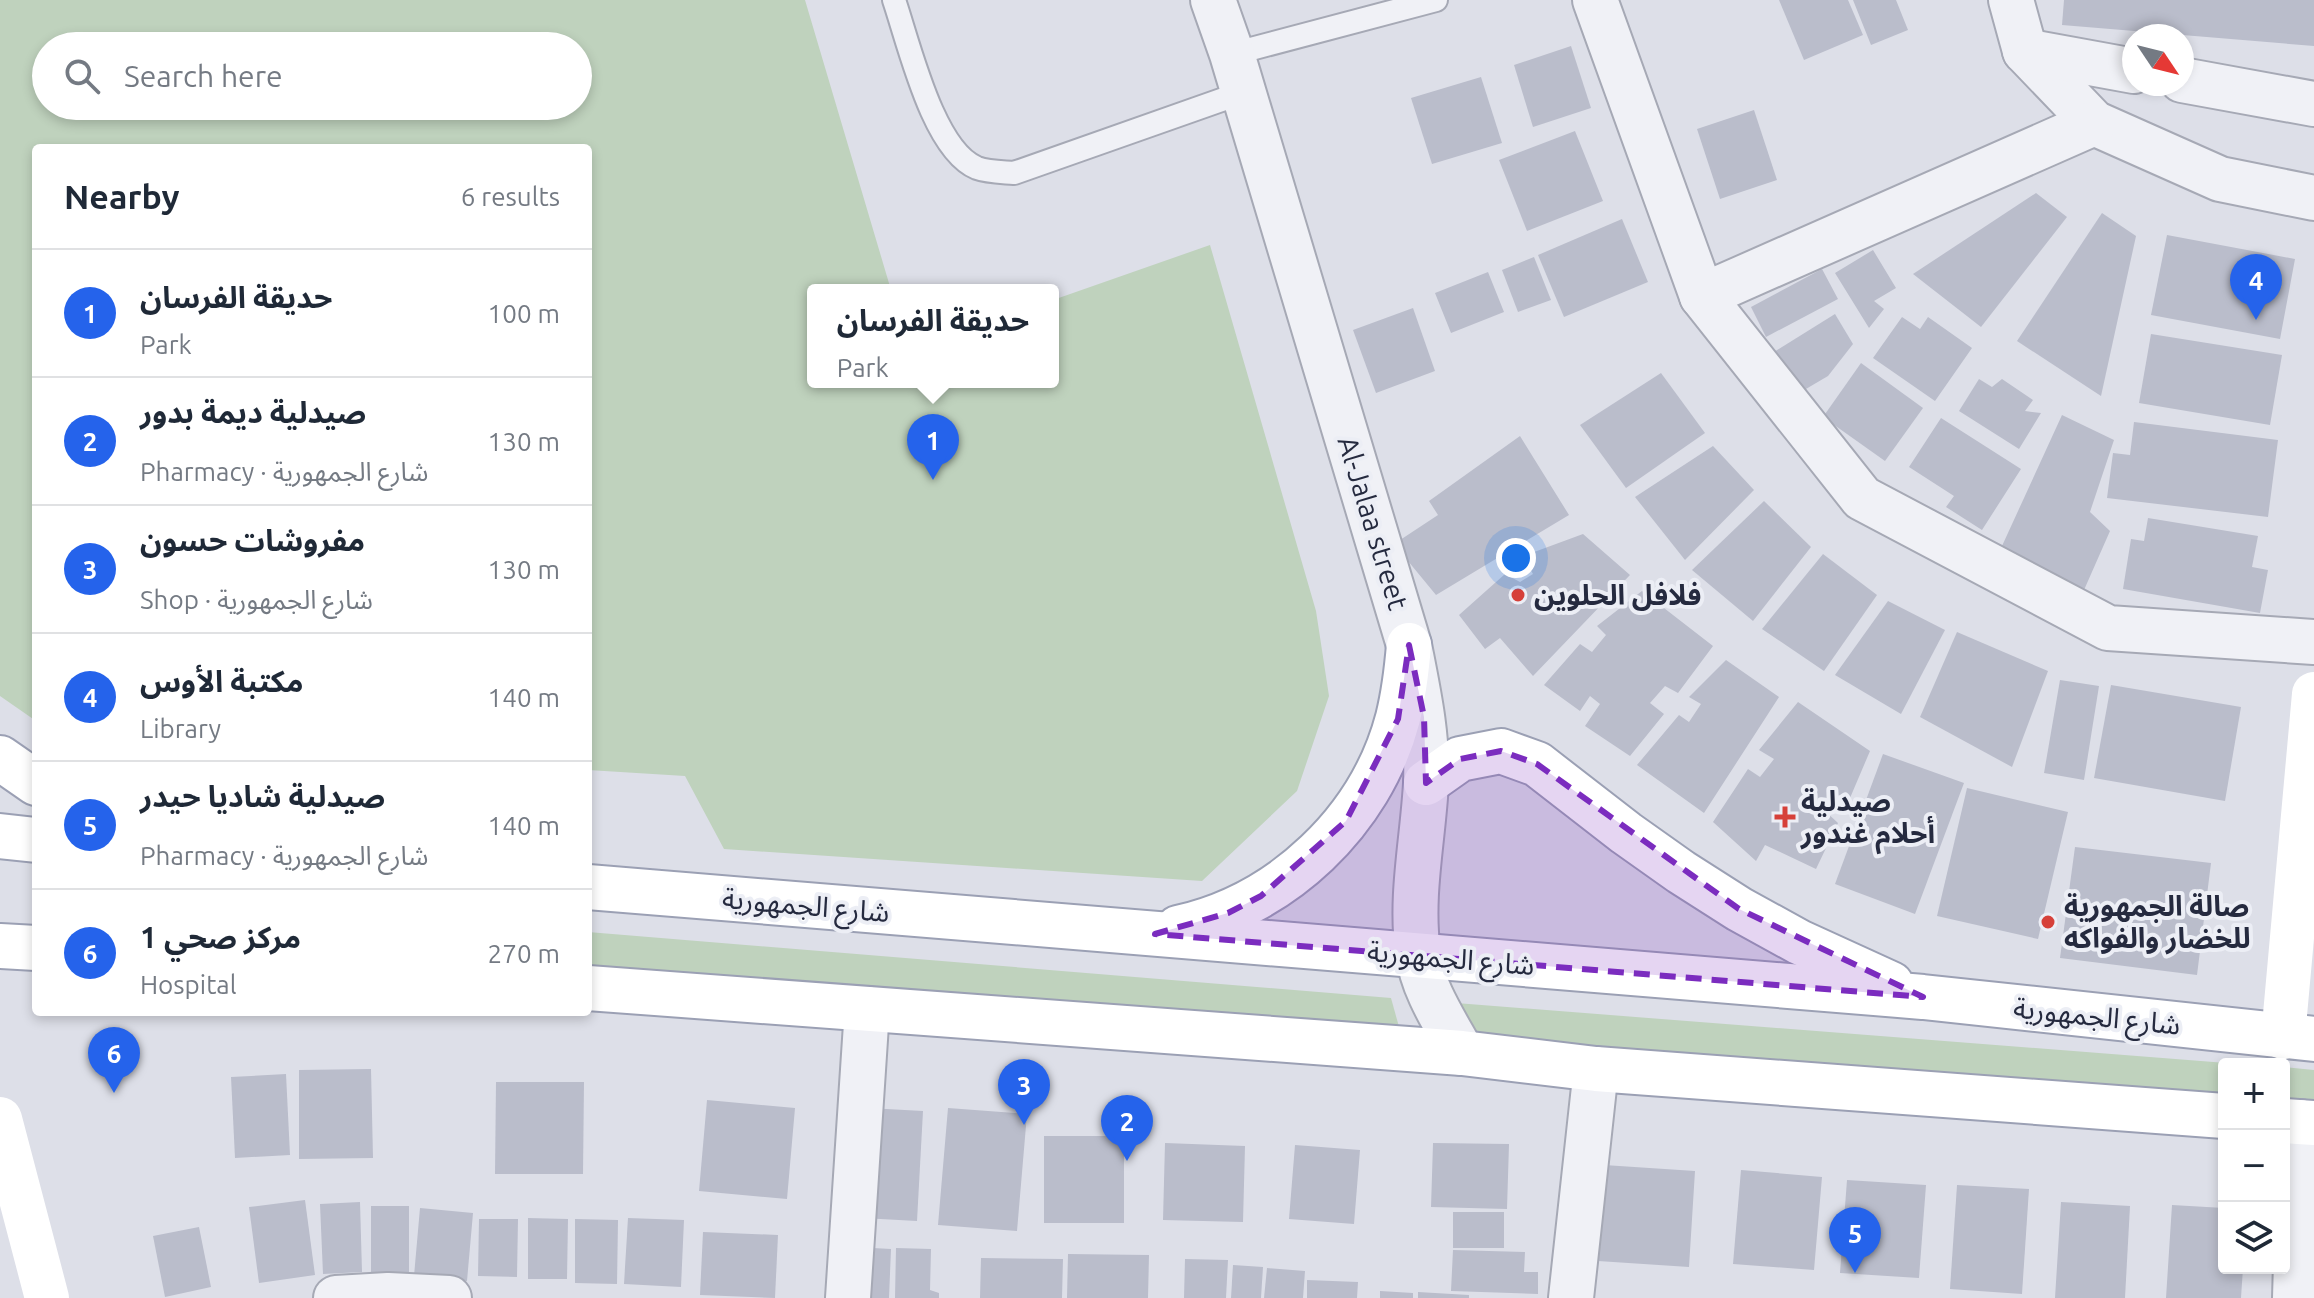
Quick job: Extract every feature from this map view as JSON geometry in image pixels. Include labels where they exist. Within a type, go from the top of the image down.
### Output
[{"type":"main road","points":[[1155,934],[1228,913],[1261,896],[1293,875],[1338,830],[1368,789],[1385,755],[1398,719],[1409,645]]},
{"type":"main road","points":[[2298,1038],[2314,694]]},
{"type":"main road","points":[[1426,783],[1460,759],[1501,751],[1537,764],[1626,833],[1739,909],[1799,942],[1923,997]]},
{"type":"main road","points":[[0,758],[32,780]]},
{"type":"main road","points":[[0,836],[32,840]]},
{"type":"main road","name":"شارع الجمهورية","points":[[592,887],[1923,997],[2298,1038]]},
{"type":"main road","points":[[0,946],[32,948]]},
{"type":"main road","points":[[592,988],[1462,1053],[1596,1069],[2218,1116]]},
{"type":"main road","points":[[0,1119],[47,1298]]},
{"type":"street","name":"Al-Jalaa street","points":[[1213,0],[1238,73],[1409,645],[1424,717],[1426,783],[1415,901],[1418,955],[1435,1006],[1462,1053]]},
{"type":"street","points":[[1595,0],[1702,296],[1862,498],[2108,628],[2314,642]]},
{"type":"street","points":[[2011,0],[2025,51],[2094,123],[2220,179],[2314,198]]},
{"type":"street","points":[[2025,51],[2122,69]]},
{"type":"street","points":[[2194,82],[2314,104]]},
{"type":"street","points":[[1702,296],[2094,123]]},
{"type":"street","points":[[848,1298],[867,1009]]},
{"type":"street","points":[[1571,1298],[1596,1069]]},
{"type":"street","points":[[2295,1298],[2299,1122]]},
{"type":"street","points":[[336,1298],[388,1295],[449,1298]]},
{"type":"lane","points":[[894,0],[937,124],[953,151],[978,168],[1014,173],[1238,73],[1436,0]]},
{"type":"highlighted area","points":[[1409,645],[1424,717],[1426,783],[1460,759],[1501,751],[1537,764],[1739,909],[1923,997],[1418,955],[1155,934],[1228,913],[1261,896],[1346,821],[1398,719]]},
{"type":"green space","points":[[0,0],[805,0],[889,284],[807,284],[807,388],[1059,388],[1059,298],[1210,245],[1316,611],[1329,696],[1297,791],[1202,881],[724,849],[685,776],[592,770],[592,144],[32,144],[32,718],[0,696]]},
{"type":"green space","points":[[592,932],[1391,998],[1401,1034],[592,968]]},
{"type":"green space","points":[[1456,1003],[2218,1062],[2218,1103],[1478,1044]]},
{"type":"green space","points":[[2290,1068],[2314,1070],[2314,1110],[2290,1108]]},
{"type":"building","points":[[1779,0],[1848,0],[1863,35],[1804,60]]},
{"type":"building","points":[[1853,0],[1896,0],[1908,30],[1871,45]]},
{"type":"building","points":[[2064,0],[2314,0],[2314,46],[2194,36],[2194,24],[2122,24],[2122,30],[2062,25]]},
{"type":"building","points":[[1571,46],[1591,108],[1533,127],[1514,65]]},
{"type":"building","points":[[1481,77],[1502,143],[1432,164],[1411,98]]},
{"type":"building","points":[[1754,110],[1777,180],[1720,199],[1697,129]]},
{"type":"building","points":[[1575,131],[1603,201],[1527,231],[1499,160]]},
{"type":"building","points":[[2036,193],[2067,217],[1981,327],[1913,274]]},
{"type":"building","points":[[2102,213],[2136,236],[2101,396],[2017,341]]},
{"type":"building","points":[[1622,219],[1648,282],[1564,317],[1538,255]]},
{"type":"building","points":[[2167,235],[2295,259],[2280,339],[2151,315]]},
{"type":"building","points":[[1873,250],[1896,288],[1874,301],[1884,309],[1869,328],[1835,273]]},
{"type":"building","points":[[1534,257],[1551,300],[1518,312],[1502,270]]},
{"type":"building","points":[[1822,269],[1838,299],[1766,337],[1751,307]]},
{"type":"building","points":[[1488,272],[1504,312],[1451,333],[1435,293]]},
{"type":"building","points":[[1413,308],[1435,371],[1376,393],[1353,330]]},
{"type":"building","points":[[1835,314],[1853,344],[1828,376],[1794,396],[1769,355]]},
{"type":"building","points":[[1902,317],[1920,329],[1928,317],[1972,348],[1935,401],[1873,358]]},
{"type":"building","points":[[2151,334],[2282,355],[2270,425],[2139,403]]},
{"type":"building","points":[[1861,363],[1923,408],[1885,461],[1823,417]]},
{"type":"building","points":[[1661,373],[1705,433],[1626,488],[1580,425]]},
{"type":"building","points":[[1979,379],[1992,387],[2002,379],[2033,400],[2025,411],[2041,413],[2019,449],[1959,411]]},
{"type":"building","points":[[2062,415],[2114,440],[2090,512],[2110,531],[2084,590],[2002,546]]},
{"type":"building","points":[[1941,418],[2021,469],[1982,530],[1946,507],[1954,496],[1909,467]]},
{"type":"building","points":[[2134,422],[2278,440],[2268,517],[2107,498],[2113,453],[2130,455]]},
{"type":"building","points":[[1520,436],[1569,515],[1436,595],[1394,544],[1438,515],[1429,501]]},
{"type":"building","points":[[1713,446],[1754,490],[1685,560],[1635,497]]},
{"type":"building","points":[[1764,501],[1811,547],[1753,621],[1692,570]]},
{"type":"building","points":[[2148,518],[2258,536],[2252,567],[2268,570],[2260,613],[2123,589],[2131,539],[2144,541]]},
{"type":"building","points":[[1583,534],[1630,575],[1533,676],[1500,638],[1485,649],[1459,615],[1505,574],[1520,582],[1533,574],[1523,556]]},
{"type":"building","points":[[1823,554],[1877,595],[1824,671],[1762,629]]},
{"type":"building","points":[[1642,591],[1713,646],[1678,693],[1665,686],[1650,703],[1664,714],[1630,756],[1585,726],[1600,704],[1590,696],[1580,711],[1544,685],[1580,644],[1592,652],[1606,635],[1597,626]]},
{"type":"building","points":[[1888,601],[1945,630],[1901,714],[1835,675]]},
{"type":"building","points":[[1957,632],[2048,671],[2012,767],[1920,717]]},
{"type":"building","points":[[1726,660],[1779,697],[1704,813],[1637,765],[1679,715],[1689,722],[1701,704],[1689,697]]},
{"type":"building","points":[[2060,680],[2099,686],[2084,780],[2044,773]]},
{"type":"building","points":[[2111,685],[2241,707],[2225,801],[2094,778]]},
{"type":"building","points":[[1798,702],[1870,751],[1850,798],[1837,795],[1824,810],[1838,823],[1816,869],[1765,845],[1756,861],[1713,822],[1748,769],[1760,777],[1774,759],[1759,750]]},
{"type":"building","points":[[1883,754],[1964,783],[1915,914],[1835,884]]},
{"type":"building","points":[[1967,788],[2068,812],[2038,939],[1937,916]]},
{"type":"building","points":[[2075,847],[2211,863],[2197,975],[2060,958]]},
{"type":"building","points":[[371,1069],[373,1158],[299,1159],[299,1070]]},
{"type":"building","points":[[286,1074],[290,1155],[235,1158],[231,1077]]},
{"type":"building","points":[[496,1082],[584,1082],[583,1174],[495,1174]]},
{"type":"building","points":[[707,1100],[795,1108],[787,1199],[699,1191]]},
{"type":"building","points":[[868,1108],[923,1111],[917,1221],[862,1218]]},
{"type":"building","points":[[948,1108],[1027,1114],[1017,1231],[938,1225]]},
{"type":"building","points":[[1044,1136],[1124,1136],[1124,1223],[1044,1223]]},
{"type":"building","points":[[1165,1143],[1245,1146],[1243,1222],[1163,1220]]},
{"type":"building","points":[[1433,1143],[1509,1144],[1507,1209],[1431,1207]]},
{"type":"building","points":[[1295,1145],[1360,1150],[1354,1224],[1289,1219]]},
{"type":"building","points":[[1604,1165],[1695,1171],[1689,1267],[1598,1261]]},
{"type":"building","points":[[1741,1170],[1822,1177],[1814,1270],[1733,1264]]},
{"type":"building","points":[[1847,1180],[1926,1185],[1919,1278],[1840,1273]]},
{"type":"building","points":[[1957,1185],[2029,1189],[2022,1294],[1950,1289]]},
{"type":"building","points":[[305,1200],[315,1275],[259,1283],[249,1207]]},
{"type":"building","points":[[360,1202],[362,1272],[323,1274],[320,1204]]},
{"type":"building","points":[[2061,1202],[2130,1206],[2125,1298],[2055,1298]]},
{"type":"building","points":[[2172,1205],[2218,1208],[2218,1274],[2243,1274],[2241,1298],[2166,1298]]},
{"type":"building","points":[[371,1206],[409,1206],[409,1277],[371,1277]]},
{"type":"building","points":[[420,1208],[473,1213],[467,1281],[414,1276]]},
{"type":"building","points":[[1453,1212],[1504,1212],[1504,1248],[1453,1248]]},
{"type":"building","points":[[528,1218],[568,1219],[567,1279],[528,1279]]},
{"type":"building","points":[[628,1218],[684,1220],[681,1287],[624,1284]]},
{"type":"building","points":[[479,1219],[518,1219],[517,1277],[478,1276]]},
{"type":"building","points":[[575,1219],[618,1220],[617,1284],[575,1283]]},
{"type":"building","points":[[199,1227],[211,1287],[165,1297],[153,1236]]},
{"type":"building","points":[[703,1232],[778,1235],[775,1298],[700,1295]]},
{"type":"building","points":[[855,1247],[891,1249],[889,1298],[854,1298]]},
{"type":"building","points":[[896,1248],[931,1249],[930,1290],[939,1293],[939,1298],[895,1298]]},
{"type":"building","points":[[1453,1250],[1525,1252],[1524,1272],[1538,1272],[1538,1294],[1451,1291]]},
{"type":"building","points":[[1068,1254],[1149,1255],[1148,1298],[1067,1298]]},
{"type":"building","points":[[981,1258],[1063,1259],[1062,1298],[980,1298]]},
{"type":"building","points":[[1185,1259],[1228,1260],[1226,1298],[1184,1298]]},
{"type":"building","points":[[1233,1265],[1263,1267],[1261,1298],[1231,1298]]},
{"type":"building","points":[[1267,1268],[1305,1271],[1303,1298],[1264,1298]]},
{"type":"building","points":[[1307,1280],[1358,1282],[1357,1298],[1307,1298]]},
{"type":"building","points":[[1380,1291],[1413,1293],[1413,1298],[1380,1298]]},
{"type":"building","points":[[1418,1292],[1469,1295],[1469,1298],[1418,1298]]},
{"type":"place","name":"مكتبة الأوس","points":[[2256,320]]},
{"type":"place","name":"حديقة الفرسان","points":[[933,480]]},
{"type":"place","name":"فلافل الحلوين","points":[[1518,595]]},
{"type":"place","name":"صيدلية أحلام غندور","points":[[1785,817]]},
{"type":"place","name":"صالة الجمهورية للخضار والفواكه","points":[[2048,922]]},
{"type":"place","name":"مركز صحي 1","points":[[114,1093]]},
{"type":"place","name":"مفروشات حسون","points":[[1024,1125]]},
{"type":"place","name":"صيدلية ديمة بدور","points":[[1127,1161]]},
{"type":"place","name":"صيدلية شاديا حيدر","points":[[1855,1273]]}]
